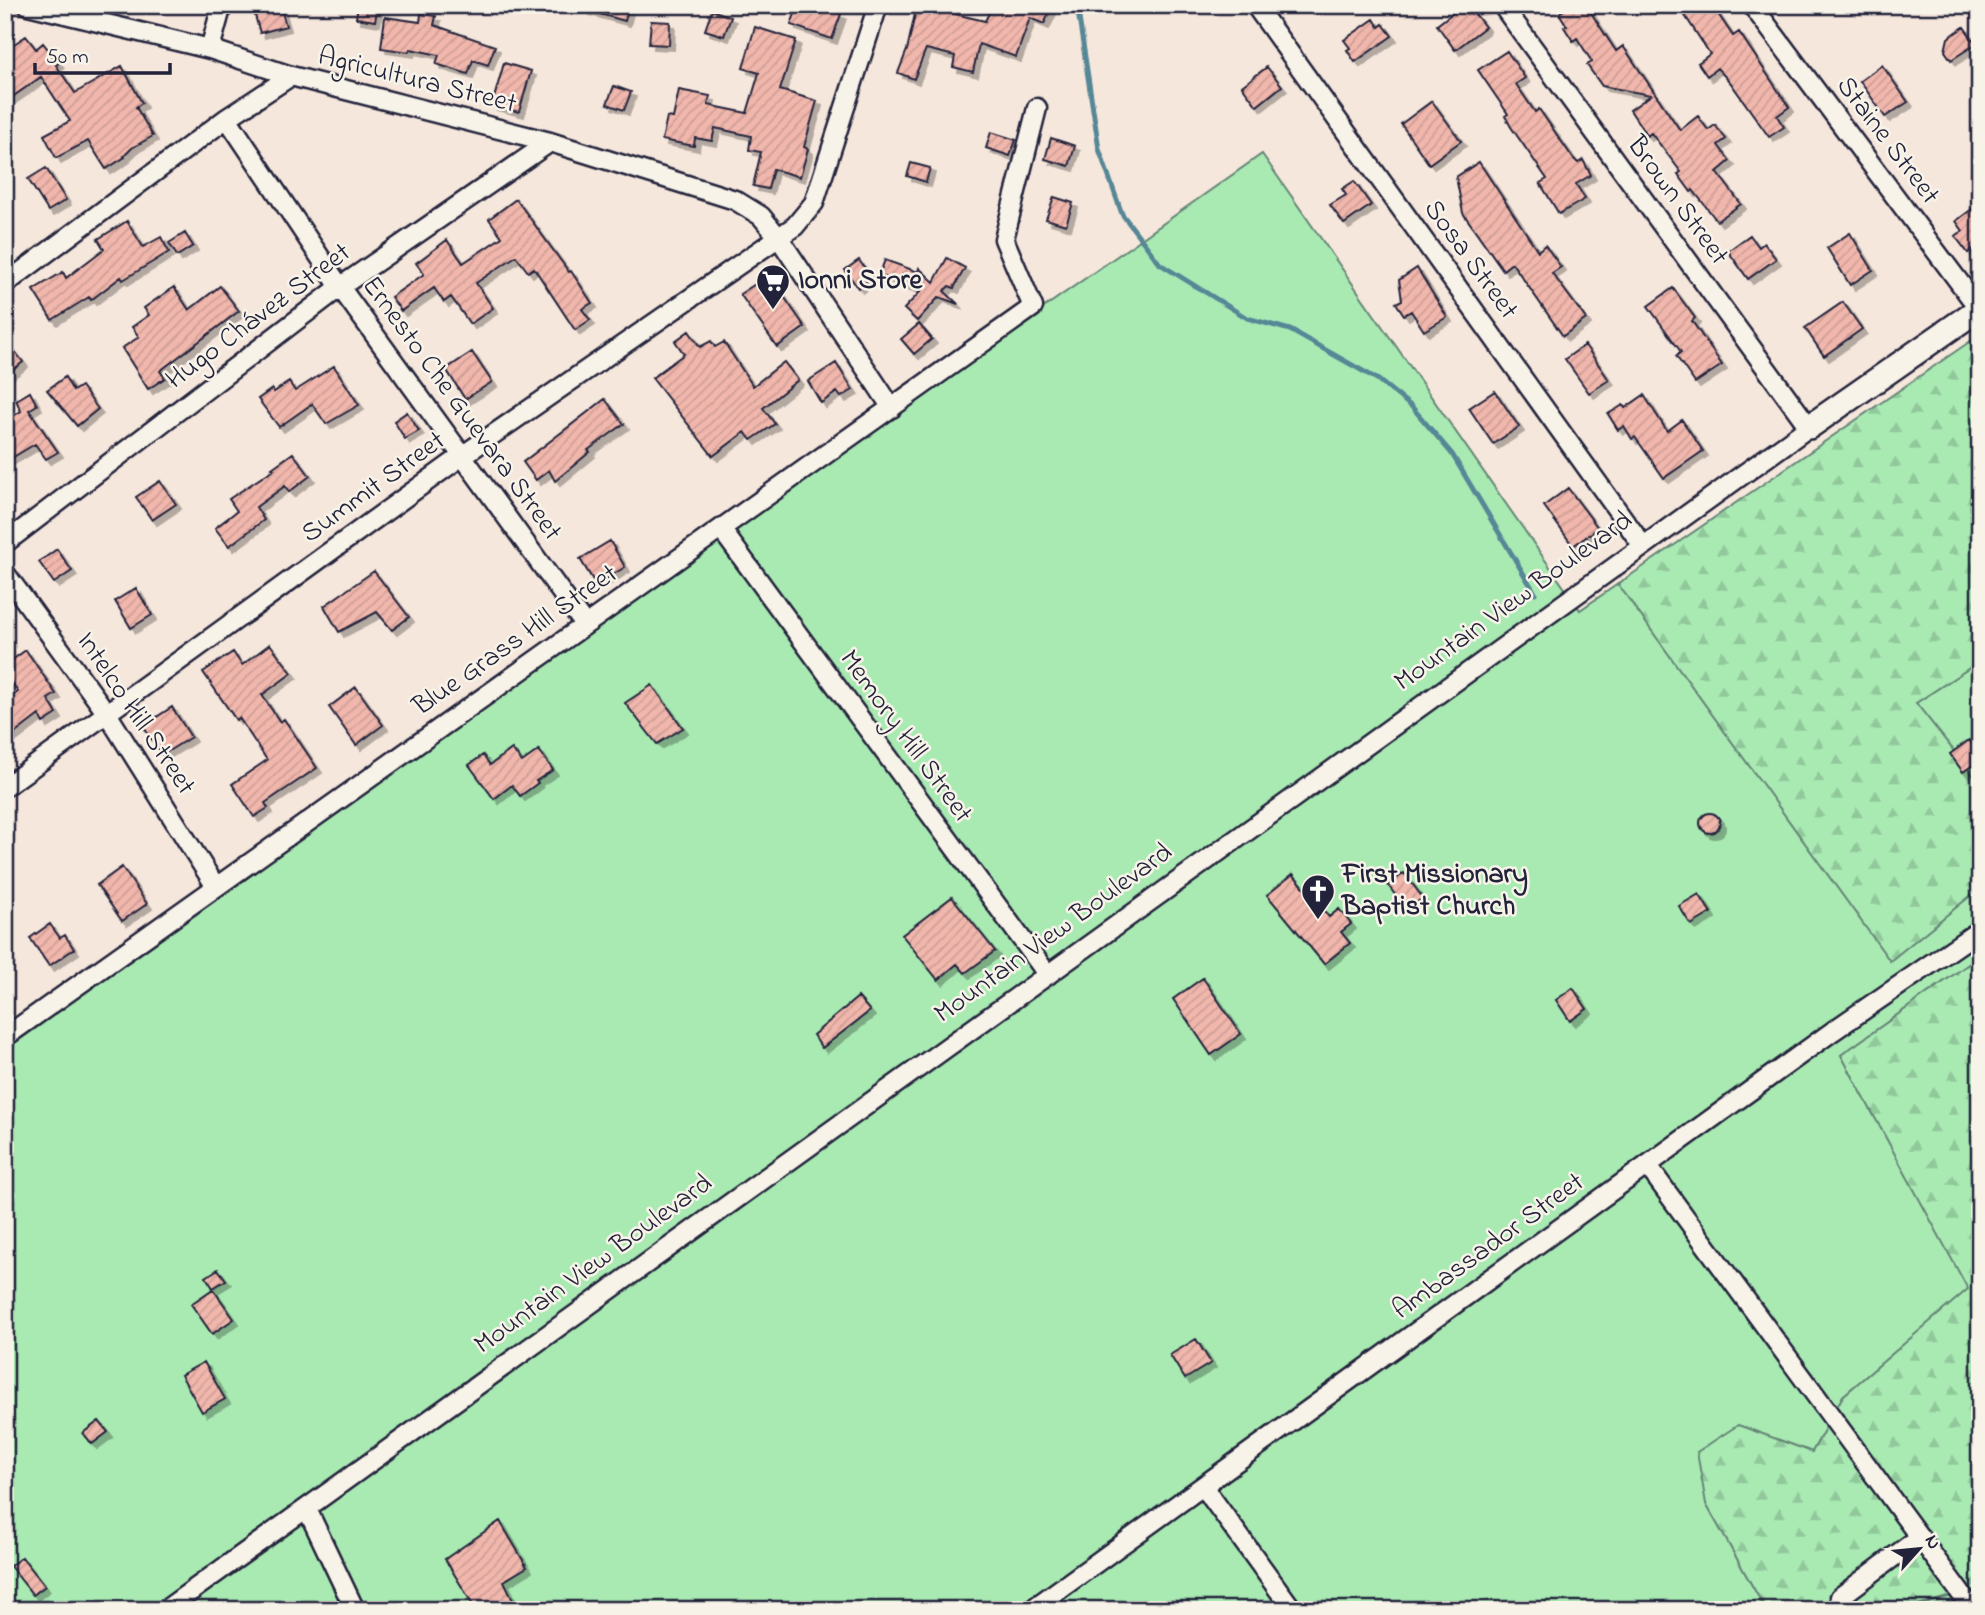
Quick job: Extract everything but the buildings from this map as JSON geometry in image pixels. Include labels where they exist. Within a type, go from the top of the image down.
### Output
[{"type":"street","name":"Agricultura Street","points":[[27,5],[210,49],[290,76],[551,142],[735,200],[761,216],[779,238]]},
{"type":"street","points":[[210,49],[222,5]]},
{"type":"street","name":"Summit Street","points":[[5,787],[108,715],[462,456],[795,226],[814,204],[878,5]]},
{"type":"street","name":"Sosa Street","points":[[1255,5],[1643,546]]},
{"type":"street","name":"Brown Street","points":[[1502,5],[1809,427]]},
{"type":"street","name":"Staine Street","points":[[1752,5],[1979,309]]},
{"type":"street","points":[[5,284],[227,118],[290,76]]},
{"type":"street","name":"Blue Grass Hill Street","points":[[5,1038],[1033,307],[1004,239],[1037,108]]},
{"type":"street","name":"Ernesto Che Guevara Street","points":[[227,118],[340,287],[584,624]]},
{"type":"street","name":"Hugo Chávez Street","points":[[5,544],[340,287],[551,142]]},
{"type":"street","points":[[779,238],[892,408]]},
{"type":"street","name":"Mountain View Boulevard","points":[[165,1610],[1643,546],[1979,309]]},
{"type":"street","name":"Memory Hill Street","points":[[721,529],[1048,975]]},
{"type":"street","name":"Intelco Hill Street","points":[[5,573],[108,715],[216,887]]},
{"type":"street","name":"Ambassador Street","points":[[1031,1610],[1833,1031],[1980,930]]},
{"type":"street","points":[[1647,1165],[1973,1610]]},
{"type":"street","points":[[1203,1486],[1293,1610]]},
{"type":"street","points":[[307,1509],[355,1610]]},
{"type":"street","points":[[1849,1610],[1840,1597],[1920,1537]]},
{"type":"green space","points":[[1262,154],[1580,610],[1618,584],[1890,960],[1980,888],[1980,956],[1841,1055],[1969,1289],[1843,1396],[1812,1452],[1738,1425],[1706,1504],[1766,1610],[5,1610],[5,1039]]},
{"type":"green space","points":[[1975,338],[1980,344],[1980,661],[1916,703],[1980,784],[1980,888],[1890,961],[1618,584]]},
{"type":"green space","points":[[1980,661],[1980,784],[1916,703]]},
{"type":"green space","points":[[1980,956],[1980,1610],[1962,1610],[1954,1595],[1904,1610],[1766,1610],[1706,1504],[1697,1452],[1738,1425],[1812,1452],[1843,1396],[1968,1289],[1841,1055]]},
{"type":"green space","points":[[1955,1595],[1962,1610],[1904,1610]]},
{"type":"waterway","points":[[1077,5],[1099,149],[1122,214],[1160,264],[1247,318],[1290,330],[1377,379],[1412,407],[1452,454],[1535,593]]},
{"type":"place","name":"Ionni Store","points":[[773,311]]},
{"type":"place","name":"First Missionary Baptist Church","points":[[1318,921]]}]
